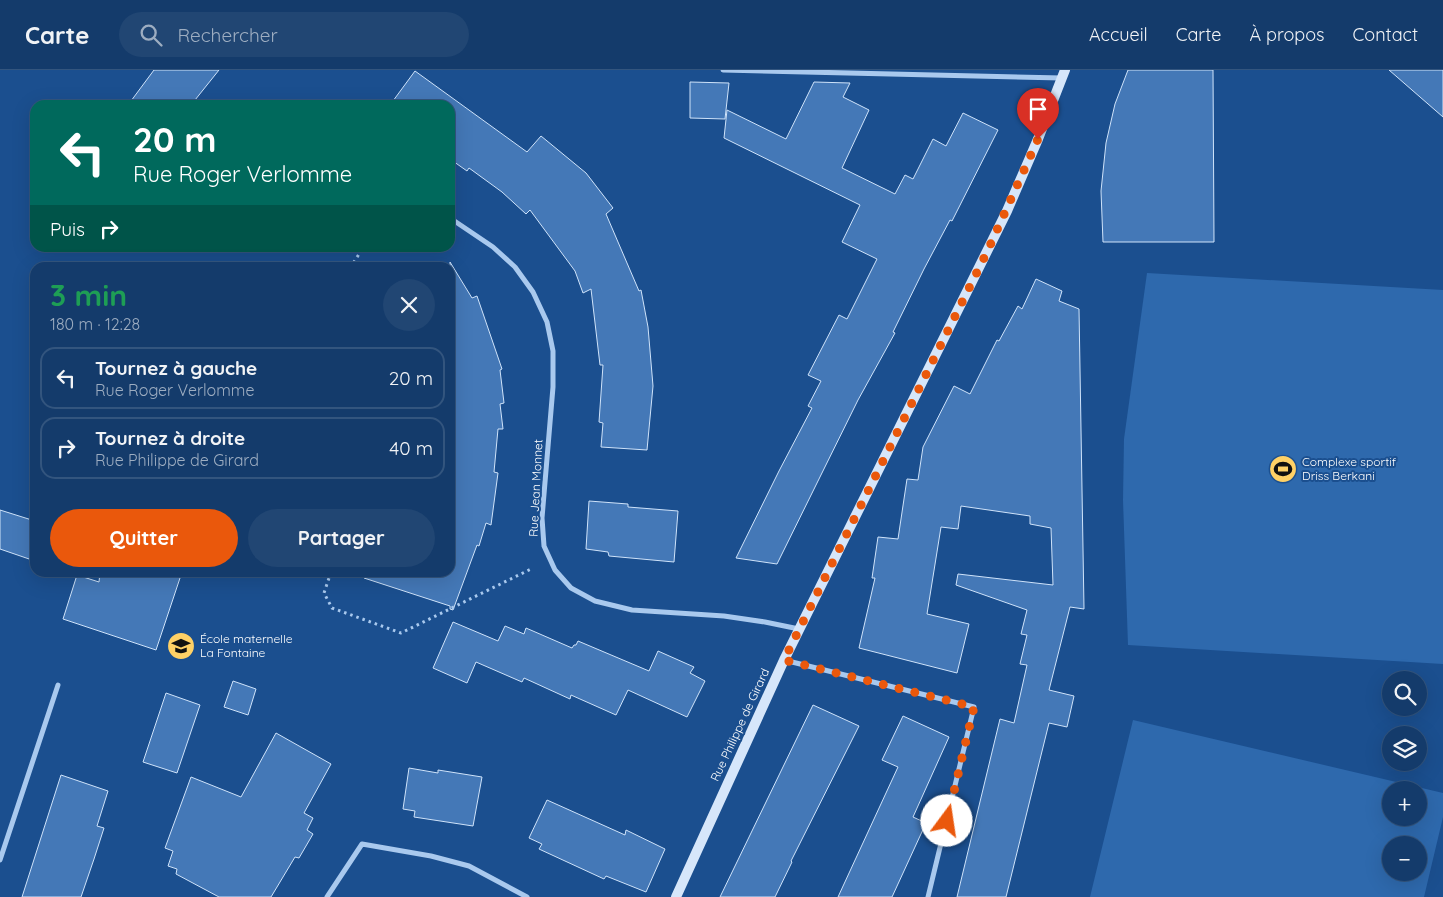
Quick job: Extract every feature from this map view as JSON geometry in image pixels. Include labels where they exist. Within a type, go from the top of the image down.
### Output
[{"type":"main road","name":"Rue Philippe de Girard","points":[[676,897],[784,660],[1007,211],[1063,74]]},
{"type":"street","points":[[723,70],[1063,74]]},
{"type":"street","name":"Rue Jean Monnet","points":[[455,221],[493,247],[515,267],[533,292],[547,322],[553,351],[553,387],[542,518],[544,546],[555,570],[571,588],[595,601],[632,610],[724,616],[799,629]]},
{"type":"street","points":[[784,660],[974,707],[928,897]]},
{"type":"street","points":[[0,860],[58,685]]},
{"type":"street","points":[[327,897],[362,844],[430,856],[469,866],[527,897]]},
{"type":"path","points":[[329,577],[324,594],[332,608],[401,633],[550,560]]},
{"type":"shaded area","name":"Complexe sportif Driss Berkani","points":[[1147,273],[1443,290],[1443,664],[1128,645],[1123,500],[1124,439]]},
{"type":"shaded area","points":[[1133,720],[1392,781],[1382,781],[1382,826],[1427,826],[1427,789],[1443,793],[1443,817],[1424,897],[1090,897]]},
{"type":"building","points":[[154,70],[219,70],[195,100],[132,100]]},
{"type":"building","points":[[1128,70],[1213,70],[1214,242],[1103,242],[1101,191],[1106,143],[1115,104]]},
{"type":"building","points":[[1389,70],[1443,70],[1443,117]]},
{"type":"building","points":[[415,71],[527,152],[541,136],[586,173],[613,208],[606,214],[639,291],[641,290],[648,327],[653,386],[647,450],[601,447],[603,423],[599,422],[603,365],[600,365],[591,289],[583,293],[575,271],[530,210],[526,214],[502,192],[469,168],[467,171],[455,163],[455,100],[394,100]]},
{"type":"building","points":[[690,82],[729,83],[725,119],[690,118]]},
{"type":"building","points":[[814,82],[850,83],[843,97],[869,110],[842,168],[895,194],[905,175],[913,179],[933,139],[946,146],[963,113],[998,130],[952,221],[950,220],[924,269],[893,332],[895,333],[858,400],[777,564],[736,558],[812,408],[808,406],[821,381],[808,375],[839,315],[847,319],[877,259],[842,242],[860,205],[724,138],[727,110],[786,139]]},
{"type":"building","points":[[455,270],[472,298],[477,296],[502,369],[500,370],[504,403],[500,404],[503,429],[498,429],[494,472],[498,473],[491,525],[486,523],[479,546],[477,545],[453,610],[450,609],[450,606],[364,578],[455,577]]},
{"type":"building","points":[[1036,279],[1062,291],[1059,301],[1079,309],[1084,609],[1070,607],[1049,690],[1074,696],[1067,727],[1049,723],[1006,897],[957,897],[1000,719],[1014,723],[1027,665],[1020,664],[1027,635],[1021,634],[1027,610],[956,585],[958,574],[1053,585],[1051,528],[1030,524],[1030,516],[961,506],[958,529],[941,527],[927,614],[969,624],[957,673],[859,648],[875,578],[872,578],[878,537],[898,539],[907,479],[918,480],[923,447],[954,386],[970,394],[997,340],[999,341],[1018,306],[1022,309]]},
{"type":"building","points":[[589,501],[628,504],[628,507],[678,511],[674,562],[609,556],[608,552],[586,549]]},
{"type":"building","points":[[0,510],[30,519],[30,559],[0,549]]},
{"type":"building","points":[[76,577],[99,582],[100,577],[180,577],[156,650],[63,619]]},
{"type":"building","points":[[453,622],[498,641],[505,626],[524,634],[526,628],[572,648],[578,641],[649,671],[658,651],[694,667],[690,673],[705,681],[687,717],[628,690],[616,715],[571,695],[570,699],[524,678],[522,682],[476,662],[467,683],[433,668]]},
{"type":"building","points":[[233,681],[256,689],[248,715],[224,707]]},
{"type":"building","points":[[166,693],[200,705],[177,773],[143,762]]},
{"type":"building","points":[[813,705],[859,726],[791,861],[775,897],[720,897]]},
{"type":"building","points":[[903,716],[949,737],[913,817],[926,823],[892,897],[838,897],[898,767],[882,760]]},
{"type":"building","points":[[276,733],[331,764],[304,813],[313,818],[307,830],[313,834],[299,858],[295,857],[271,897],[219,897],[176,874],[177,869],[168,866],[173,851],[165,848],[191,777],[241,797]]},
{"type":"building","points":[[409,768],[438,773],[438,770],[482,777],[473,826],[414,817],[415,811],[403,809]]},
{"type":"building","points":[[61,775],[108,791],[97,826],[104,828],[81,897],[22,897]]},
{"type":"building","points":[[547,800],[625,835],[626,830],[665,849],[646,892],[606,876],[604,879],[539,849],[542,844],[529,838]]},
{"type":"place","name":"Complexe sportif Driss Berkani","points":[[1283,469]]},
{"type":"place","name":"École maternelle La Fontaine","points":[[181,646]]},
{"type":"route","points":[[947,821],[974,707],[784,660],[988,250],[1023,176],[1038,139]]}]
